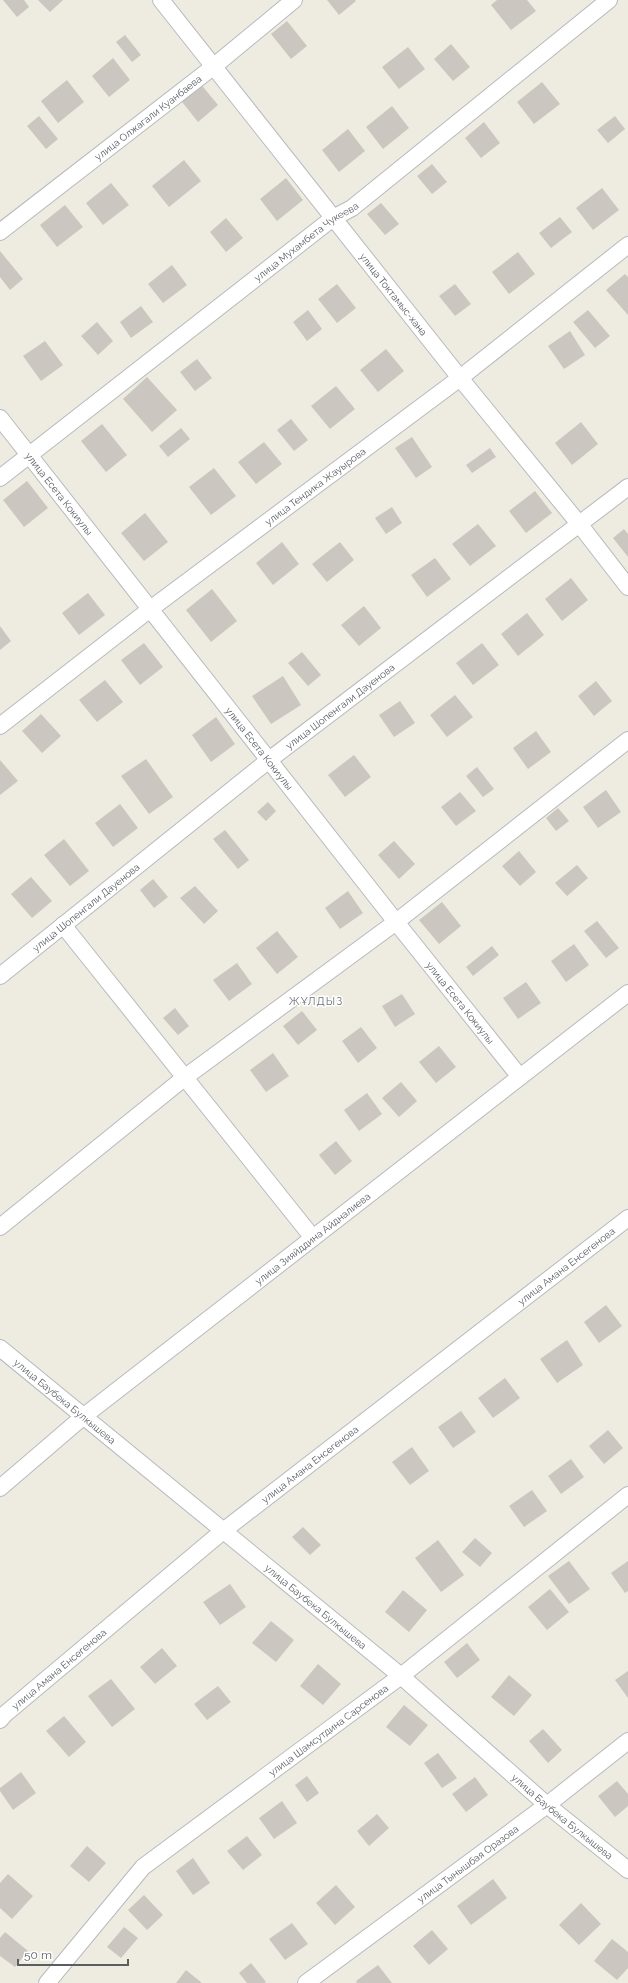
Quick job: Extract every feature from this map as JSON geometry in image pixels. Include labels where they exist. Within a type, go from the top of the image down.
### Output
[{"type":"street","name":"улица Токтамыс-хана","points":[[161,0],[212,67],[334,218],[460,378],[580,525],[628,587]]},
{"type":"street","name":"улица Олжагали Куанбаева","points":[[0,232],[212,67],[294,0]]},
{"type":"street","name":"улица Мухамбета Чукеева","points":[[0,478],[334,218],[358,203],[608,0]]},
{"type":"street","name":"улица Тендика Жауырова","points":[[0,726],[149,610],[460,378],[628,245]]},
{"type":"street","name":"улица Есета Кокиулы","points":[[0,418],[149,610],[520,1077]]},
{"type":"street","name":"улица Шопенгали Дауенова","points":[[0,976],[269,760],[628,487]]},
{"type":"street","points":[[0,1227],[184,1078],[396,922],[628,740]]},
{"type":"street","points":[[63,925],[313,1238]]},
{"type":"street","name":"улица Зияйддина Айдналиева","points":[[0,1488],[84,1416],[628,994]]},
{"type":"street","name":"улица Амана Енсегенова","points":[[0,1720],[5,1714],[223,1531],[628,1218]]},
{"type":"street","name":"улица Баубека Булкышева","points":[[0,1348],[401,1676],[547,1805],[628,1870]]},
{"type":"street","name":"улица Шамсутдина Сарсенова","points":[[47,1983],[144,1867],[401,1676],[628,1495]]},
{"type":"street","name":"улица Тынышбая Оразова","points":[[306,1983],[547,1805],[628,1741]]},
{"type":"building","points":[[3,0],[24,0],[29,7],[17,17]]},
{"type":"building","points":[[38,0],[63,0],[50,12]]},
{"type":"building","points":[[327,0],[355,0],[356,1],[339,15]]},
{"type":"building","points":[[497,0],[527,0],[536,11],[511,30],[491,5]]},
{"type":"building","points":[[287,21],[307,46],[291,59],[271,34]]},
{"type":"building","points":[[125,35],[141,55],[132,62],[116,42]]},
{"type":"building","points":[[451,44],[470,67],[453,81],[434,59]]},
{"type":"building","points":[[408,47],[425,69],[399,89],[382,67]]},
{"type":"building","points":[[113,58],[130,80],[109,97],[92,76]]},
{"type":"building","points":[[67,80],[84,102],[58,123],[41,101]]},
{"type":"building","points":[[199,82],[218,105],[198,122],[179,98]]},
{"type":"building","points":[[542,82],[560,104],[534,124],[517,102]]},
{"type":"building","points":[[392,106],[409,128],[383,149],[366,127]]},
{"type":"building","points":[[39,116],[58,139],[46,149],[27,126]]},
{"type":"building","points":[[615,116],[625,129],[608,143],[597,130]]},
{"type":"building","points":[[484,122],[500,143],[481,158],[465,138]]},
{"type":"building","points":[[348,129],[365,151],[339,172],[322,150]]},
{"type":"building","points":[[184,160],[201,181],[169,207],[152,186]]},
{"type":"building","points":[[432,164],[447,182],[432,194],[417,176]]},
{"type":"building","points":[[286,178],[303,200],[277,221],[260,199]]},
{"type":"building","points":[[111,183],[129,205],[103,225],[86,203]]},
{"type":"building","points":[[602,188],[619,210],[593,230],[576,208]]},
{"type":"building","points":[[381,203],[399,224],[385,235],[367,214]]},
{"type":"building","points":[[65,205],[83,227],[57,247],[40,225]]},
{"type":"building","points":[[560,217],[572,232],[551,248],[539,233]]},
{"type":"building","points":[[226,218],[243,238],[226,252],[210,232]]},
{"type":"building","points":[[0,251],[23,279],[10,290],[0,277]]},
{"type":"building","points":[[518,252],[535,274],[509,294],[492,272]]},
{"type":"building","points":[[172,265],[187,285],[163,303],[148,284]]},
{"type":"building","points":[[625,274],[628,277],[628,315],[606,290]]},
{"type":"building","points":[[337,284],[356,308],[337,323],[318,299]]},
{"type":"building","points":[[455,284],[471,304],[455,316],[439,296]]},
{"type":"building","points":[[141,306],[153,322],[131,338],[120,322]]},
{"type":"building","points":[[308,310],[322,329],[307,341],[293,322]]},
{"type":"building","points":[[588,310],[610,336],[595,348],[573,322]]},
{"type":"building","points":[[97,322],[113,341],[98,355],[81,336]]},
{"type":"building","points":[[570,331],[585,355],[564,369],[548,346]]},
{"type":"building","points":[[45,341],[63,365],[41,381],[23,356]]},
{"type":"building","points":[[386,349],[404,371],[378,392],[360,370]]},
{"type":"building","points":[[197,359],[212,378],[195,391],[180,372]]},
{"type":"building","points":[[147,377],[177,410],[152,432],[123,399]]},
{"type":"building","points":[[336,386],[355,409],[330,429],[311,406]]},
{"type":"building","points":[[291,419],[308,440],[294,451],[277,430]]},
{"type":"building","points":[[581,422],[598,444],[572,465],[555,443]]},
{"type":"building","points":[[102,424],[127,455],[106,472],[81,441]]},
{"type":"building","points":[[181,428],[190,439],[168,457],[159,446]]},
{"type":"building","points":[[412,437],[432,467],[416,478],[395,448]]},
{"type":"building","points":[[264,442],[282,464],[256,484],[238,462]]},
{"type":"building","points":[[490,448],[496,457],[472,473],[466,465]]},
{"type":"building","points":[[214,468],[236,496],[211,515],[189,487]]},
{"type":"building","points":[[27,481],[48,508],[24,527],[3,500]]},
{"type":"building","points":[[535,491],[552,513],[526,533],[509,511]]},
{"type":"building","points":[[392,507],[402,523],[386,534],[375,518]]},
{"type":"building","points":[[145,513],[168,542],[144,561],[121,533]]},
{"type":"building","points":[[478,524],[496,546],[470,566],[452,544]]},
{"type":"building","points":[[624,529],[628,534],[628,557],[613,538]]},
{"type":"building","points":[[282,542],[299,564],[273,585],[256,563]]},
{"type":"building","points":[[340,542],[354,560],[327,582],[312,564]]},
{"type":"building","points":[[435,558],[451,579],[427,597],[411,575]]},
{"type":"building","points":[[571,578],[588,600],[562,621],[545,599]]},
{"type":"building","points":[[212,589],[237,621],[211,642],[186,610]]},
{"type":"building","points":[[88,593],[105,615],[79,635],[62,613]]},
{"type":"building","points":[[364,606],[381,628],[359,646],[341,625]]},
{"type":"building","points":[[527,613],[544,635],[518,656],[501,634]]},
{"type":"building","points":[[0,626],[11,641],[0,650]]},
{"type":"building","points":[[144,643],[163,667],[140,685],[121,660]]},
{"type":"building","points":[[482,643],[499,665],[473,685],[456,663]]},
{"type":"building","points":[[302,652],[321,675],[308,686],[288,663]]},
{"type":"building","points":[[283,676],[301,705],[271,724],[252,696]]},
{"type":"building","points":[[105,680],[123,702],[97,722],[79,700]]},
{"type":"building","points":[[596,681],[612,701],[594,716],[578,696]]},
{"type":"building","points":[[455,695],[473,717],[447,737],[430,715]]},
{"type":"building","points":[[400,701],[415,723],[394,737],[379,715]]},
{"type":"building","points":[[41,714],[61,736],[42,753],[22,731]]},
{"type":"building","points":[[216,717],[235,744],[211,762],[192,735]]},
{"type":"building","points":[[536,731],[551,752],[528,769],[513,748]]},
{"type":"building","points":[[354,755],[371,777],[345,797],[328,775]]},
{"type":"building","points":[[146,759],[173,797],[149,814],[121,776]]},
{"type":"building","points":[[0,760],[18,781],[0,795]]},
{"type":"building","points":[[477,767],[494,789],[483,797],[466,776]]},
{"type":"building","points":[[606,790],[621,812],[598,828],[583,807]]},
{"type":"building","points":[[460,792],[476,811],[456,826],[441,807]]},
{"type":"building","points":[[268,802],[276,811],[266,821],[257,812]]},
{"type":"building","points":[[120,804],[138,828],[113,847],[95,823]]},
{"type":"building","points":[[558,808],[569,821],[556,831],[546,818]]},
{"type":"building","points":[[225,830],[249,860],[238,869],[213,839]]},
{"type":"building","points":[[64,839],[89,871],[70,886],[44,855]]},
{"type":"building","points":[[394,841],[415,864],[399,879],[378,855]]},
{"type":"building","points":[[519,851],[536,872],[520,886],[502,866]]},
{"type":"building","points":[[577,865],[588,878],[567,896],[555,883]]},
{"type":"building","points":[[31,877],[52,901],[32,918],[11,894]]},
{"type":"building","points":[[153,879],[168,897],[154,908],[140,890]]},
{"type":"building","points":[[195,886],[218,911],[204,924],[180,898]]},
{"type":"building","points":[[348,891],[363,913],[340,929],[325,908]]},
{"type":"building","points":[[442,902],[461,926],[439,944],[419,920]]},
{"type":"building","points":[[597,921],[619,948],[606,958],[584,931]]},
{"type":"building","points":[[277,931],[298,957],[277,974],[256,948]]},
{"type":"building","points":[[574,944],[589,965],[566,982],[551,961]]},
{"type":"building","points":[[492,946],[499,955],[473,976],[466,967]]},
{"type":"building","points":[[237,963],[252,984],[229,1001],[213,980]]},
{"type":"building","points":[[526,982],[541,1003],[518,1019],[503,998]]},
{"type":"building","points":[[402,994],[415,1014],[395,1027],[382,1006]]},
{"type":"building","points":[[175,1008],[189,1026],[178,1035],[163,1018]]},
{"type":"building","points":[[302,1011],[317,1030],[298,1045],[283,1026]]},
{"type":"building","points":[[361,1027],[377,1048],[358,1063],[342,1041]]},
{"type":"building","points":[[439,1046],[456,1067],[436,1083],[419,1062]]},
{"type":"building","points":[[273,1053],[289,1076],[266,1092],[250,1070]]},
{"type":"building","points":[[401,1082],[417,1101],[399,1117],[382,1098]]},
{"type":"building","points":[[367,1093],[382,1114],[359,1131],[344,1110]]},
{"type":"building","points":[[336,1141],[352,1161],[335,1175],[319,1155]]},
{"type":"building","points":[[606,1305],[622,1326],[599,1343],[584,1322]]},
{"type":"building","points":[[567,1340],[583,1365],[557,1383],[540,1359]]},
{"type":"building","points":[[505,1378],[520,1398],[493,1418],[478,1398]]},
{"type":"building","points":[[461,1411],[476,1432],[453,1448],[438,1427]]},
{"type":"building","points":[[608,1430],[623,1448],[604,1464],[589,1446]]},
{"type":"building","points":[[412,1447],[429,1471],[410,1485],[392,1462]]},
{"type":"building","points":[[571,1459],[584,1477],[561,1494],[548,1476]]},
{"type":"building","points":[[532,1490],[547,1511],[524,1527],[509,1506]]},
{"type":"building","points":[[303,1527],[321,1545],[310,1555],[292,1537]]},
{"type":"building","points":[[475,1538],[492,1553],[480,1567],[462,1552]]},
{"type":"building","points":[[438,1540],[464,1575],[441,1592],[415,1558]]},
{"type":"building","points":[[569,1561],[590,1589],[569,1604],[548,1576]]},
{"type":"building","points":[[628,1561],[628,1591],[625,1593],[611,1573]]},
{"type":"building","points":[[230,1584],[246,1607],[220,1625],[203,1602]]},
{"type":"building","points":[[550,1589],[569,1612],[547,1630],[528,1607]]},
{"type":"building","points":[[403,1590],[427,1610],[409,1632],[385,1612]]},
{"type":"building","points":[[271,1621],[294,1640],[276,1662],[252,1643]]},
{"type":"building","points":[[467,1643],[480,1660],[457,1678],[444,1662]]},
{"type":"building","points":[[162,1648],[177,1666],[155,1684],[140,1667]]},
{"type":"building","points":[[318,1664],[341,1684],[323,1705],[300,1686]]},
{"type":"building","points":[[628,1671],[628,1698],[615,1680]]},
{"type":"building","points":[[509,1675],[532,1695],[514,1716],[491,1697]]},
{"type":"building","points":[[111,1679],[135,1709],[112,1727],[88,1696]]},
{"type":"building","points":[[218,1686],[231,1702],[207,1720],[194,1704]]},
{"type":"building","points":[[404,1705],[428,1725],[410,1746],[386,1727]]},
{"type":"building","points":[[64,1716],[86,1742],[69,1757],[46,1731]]},
{"type":"building","points":[[543,1729],[562,1750],[548,1763],[529,1741]]},
{"type":"building","points":[[438,1753],[457,1778],[442,1788],[424,1763]]},
{"type":"building","points":[[21,1772],[36,1793],[13,1810],[0,1791],[0,1788]]},
{"type":"building","points":[[307,1776],[319,1793],[307,1802],[295,1785]]},
{"type":"building","points":[[475,1777],[488,1795],[466,1812],[452,1794]]},
{"type":"building","points":[[617,1781],[628,1794],[628,1806],[615,1817],[598,1796]]},
{"type":"building","points":[[282,1801],[297,1823],[274,1839],[259,1818]]},
{"type":"building","points":[[377,1814],[389,1828],[369,1846],[357,1831]]},
{"type":"building","points":[[247,1836],[262,1855],[243,1870],[227,1851]]},
{"type":"building","points":[[87,1846],[106,1863],[89,1882],[70,1866]]},
{"type":"building","points":[[193,1858],[210,1883],[193,1895],[176,1871]]},
{"type":"building","points":[[8,1874],[33,1896],[12,1919],[0,1908],[0,1883]]},
{"type":"building","points":[[493,1879],[507,1898],[471,1925],[457,1906]]},
{"type":"building","points":[[336,1885],[355,1907],[335,1925],[316,1903]]},
{"type":"building","points":[[144,1895],[163,1915],[147,1930],[128,1910]]},
{"type":"building","points":[[581,1903],[601,1924],[579,1945],[559,1925]]},
{"type":"building","points":[[292,1923],[308,1944],[285,1960],[269,1939]]},
{"type":"building","points":[[124,1927],[138,1938],[121,1958],[107,1947]]},
{"type":"building","points":[[432,1930],[448,1949],[429,1965],[413,1946]]},
{"type":"building","points":[[5,1932],[28,1951],[15,1967],[0,1956],[0,1938]]},
{"type":"building","points":[[612,1939],[628,1952],[628,1968],[617,1980],[594,1961]]},
{"type":"building","points":[[251,1963],[266,1982],[247,1983],[239,1973]]},
{"type":"building","points":[[378,1965],[392,1983],[357,1983],[356,1981]]},
{"type":"building","points":[[186,1970],[202,1983],[176,1983]]},
{"type":"district","name":"ЖҰЛДЫЗ","points":[[316,1001]]}]
